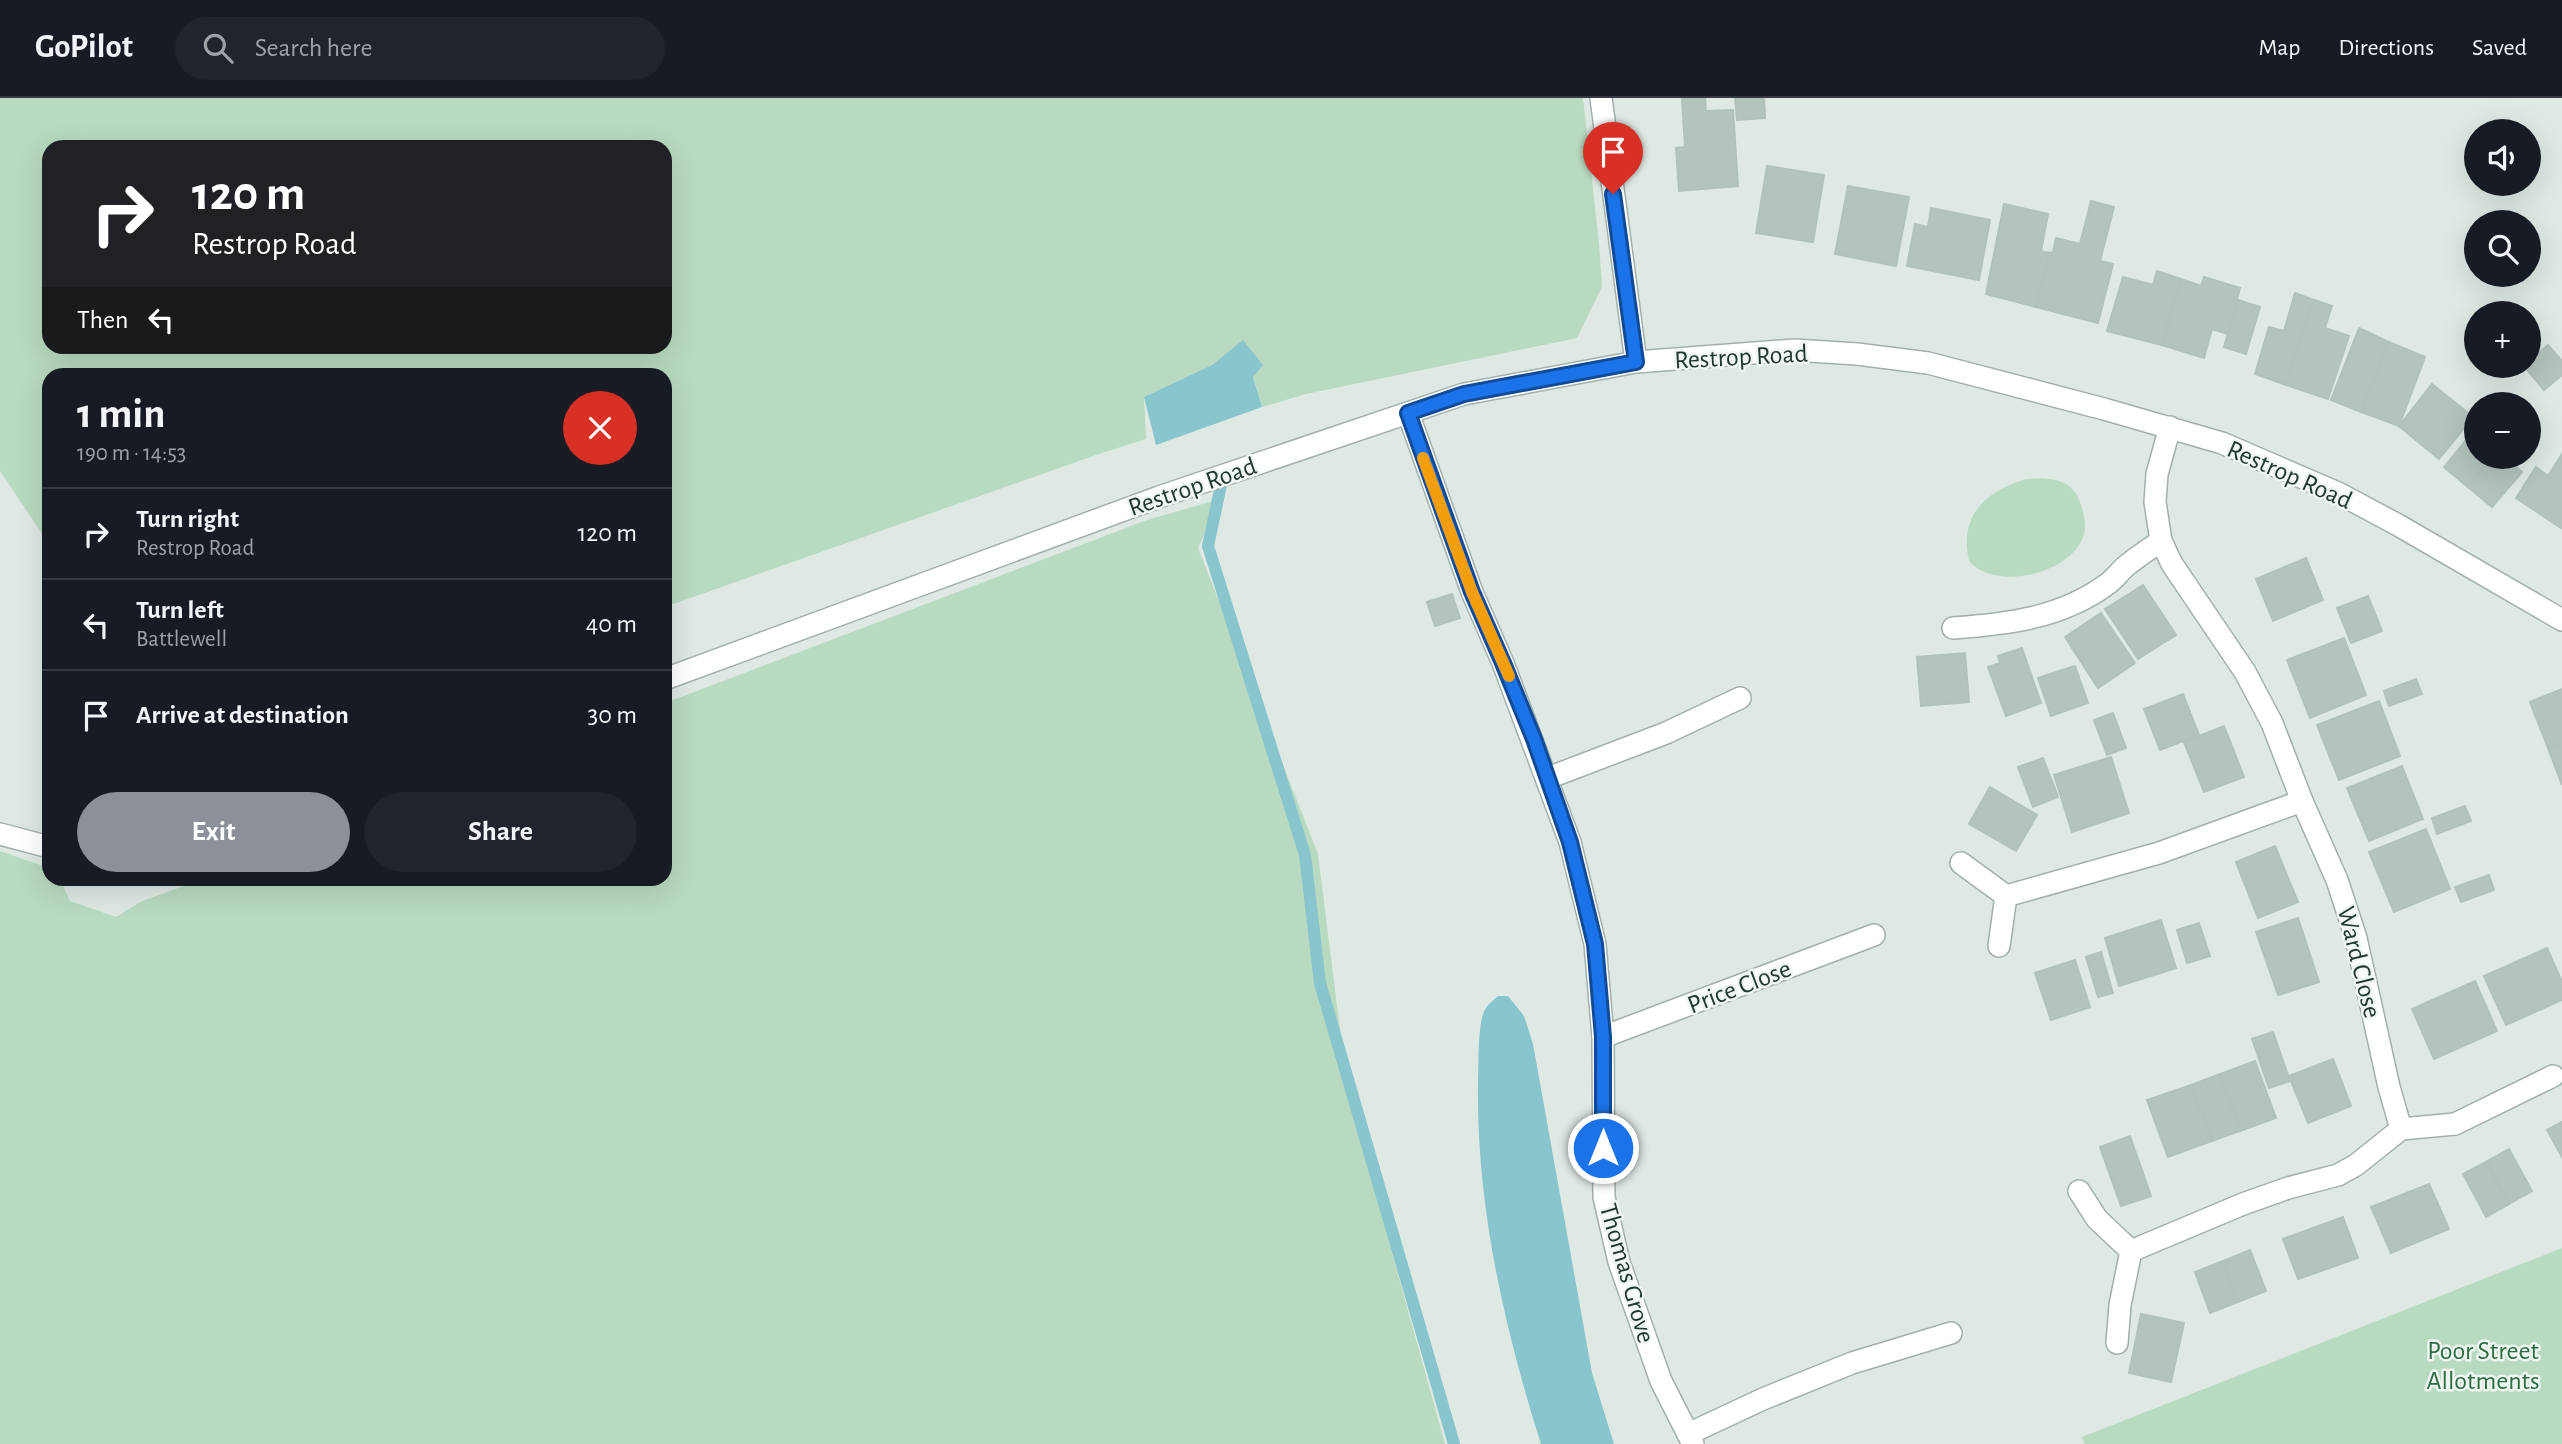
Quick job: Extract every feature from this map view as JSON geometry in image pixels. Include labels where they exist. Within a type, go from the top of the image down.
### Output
[{"type":"street","points":[[1601,98],[1636,362]]},
{"type":"street","name":"Restrop Road","points":[[672,676],[1146,502],[1464,394],[1636,362],[1794,350],[1857,354],[1928,363],[2222,443],[2340,494],[2562,620]]},
{"type":"street","name":"Thomas Grove","points":[[1408,413],[1472,592],[1503,663],[1570,842],[1595,944],[1603,1037],[1604,1196],[1619,1262],[1648,1345],[1661,1381],[1690,1439]]},
{"type":"street","name":"Ward Close","points":[[2170,427],[2157,474],[2155,502],[2161,541],[2172,564],[2245,672],[2267,712],[2302,801],[2320,838],[2349,911],[2401,1129]]},
{"type":"street","points":[[1953,628],[2031,619],[2060,610],[2108,584],[2126,566],[2161,541]]},
{"type":"street","points":[[1548,778],[1666,733],[1741,698]]},
{"type":"street","points":[[2006,896],[2159,853],[2302,801]]},
{"type":"street","points":[[0,834],[42,845]]},
{"type":"street","points":[[1961,863],[2006,896]]},
{"type":"street","points":[[1999,946],[2006,896]]},
{"type":"street","name":"Price Close","points":[[1603,1037],[1874,935]]},
{"type":"street","points":[[2131,1251],[2288,1188],[2338,1175],[2356,1165],[2401,1129],[2455,1124],[2553,1076]]},
{"type":"street","points":[[2079,1191],[2097,1219],[2131,1251]]},
{"type":"street","points":[[2117,1343],[2120,1305],[2131,1251]]},
{"type":"street","points":[[1690,1439],[1763,1399],[1852,1363],[1951,1333]]},
{"type":"green space","points":[[0,98],[1583,98],[1602,287],[1577,338],[1306,394],[1262,407],[1243,341],[1212,365],[1144,397],[1146,439],[672,605],[672,368],[42,368],[42,534],[0,471]]},
{"type":"green space","points":[[2026,479],[2051,479],[2071,488],[2080,502],[2085,522],[2084,534],[2077,548],[2050,568],[2014,577],[1981,570],[1969,561],[1968,531],[1972,519],[1987,499],[2011,484]]},
{"type":"green space","points":[[1220,499],[1198,548],[1318,854],[1348,1094],[1445,1444],[0,1444],[0,851],[42,866],[42,886],[63,886],[70,901],[116,917],[140,902],[184,886],[672,886],[672,700],[1147,520]]},
{"type":"green space","name":"Poor Street Allotments","points":[[2562,1248],[2562,1444],[2085,1444],[2082,1437]]},
{"type":"water","points":[[1243,340],[1263,365],[1253,377],[1262,407],[1156,445],[1144,397],[1212,365]]},
{"type":"water","points":[[1498,996],[1508,996],[1524,1016],[1533,1044],[1592,1373],[1614,1444],[1541,1444],[1515,1355],[1487,1219],[1479,1127],[1481,1022],[1486,1008]]},
{"type":"building","points":[[1682,98],[1705,98],[1706,111],[1733,110],[1738,186],[1679,191],[1676,148],[1685,147]]},
{"type":"building","points":[[1735,98],[1764,98],[1765,118],[1737,120]]},
{"type":"building","points":[[1767,166],[1824,175],[1813,242],[1756,233]]},
{"type":"building","points":[[1848,186],[1909,197],[1896,266],[1835,254]]},
{"type":"building","points":[[2091,201],[2114,207],[2100,261],[2113,264],[2098,323],[2036,307],[2049,253],[2053,252],[2056,238],[2080,244]]},
{"type":"building","points":[[2004,204],[2048,214],[2041,251],[2049,253],[2036,307],[1986,294]]},
{"type":"building","points":[[1931,208],[1990,220],[1979,280],[1907,266],[1915,224],[1928,227]]},
{"type":"building","points":[[2157,271],[2181,279],[2162,345],[2107,331],[2123,277],[2153,285]]},
{"type":"building","points":[[2204,277],[2240,288],[2228,334],[2212,329],[2204,358],[2162,345],[2181,279],[2201,286]]},
{"type":"building","points":[[2295,293],[2314,300],[2286,385],[2255,374],[2269,327],[2284,331]]},
{"type":"building","points":[[2238,300],[2260,307],[2246,354],[2224,347]]},
{"type":"building","points":[[2314,300],[2332,306],[2325,328],[2349,336],[2328,399],[2286,385]]},
{"type":"building","points":[[2359,328],[2389,342],[2361,412],[2331,400]]},
{"type":"building","points":[[2389,342],[2425,357],[2399,426],[2361,412]]},
{"type":"building","points":[[2548,345],[2562,361],[2562,375],[2544,390],[2534,378],[2541,378],[2541,351]]},
{"type":"building","points":[[2432,384],[2464,410],[2464,428],[2439,459],[2399,426]]},
{"type":"building","points":[[2464,443],[2464,469],[2484,469],[2468,487],[2444,467]]},
{"type":"building","points":[[2562,454],[2561,528],[2516,498],[2535,469],[2548,476]]},
{"type":"building","points":[[2484,469],[2518,469],[2522,472],[2492,507],[2468,487]]},
{"type":"building","points":[[2306,558],[2323,600],[2273,621],[2256,579]]},
{"type":"building","points":[[2143,585],[2176,635],[2138,659],[2105,609]]},
{"type":"building","points":[[1452,594],[1460,618],[1435,626],[1427,602]]},
{"type":"building","points":[[2368,596],[2382,631],[2351,643],[2337,608]]},
{"type":"building","points":[[2101,613],[2135,663],[2098,688],[2065,637]]},
{"type":"building","points":[[2344,638],[2366,695],[2310,718],[2287,660]]},
{"type":"building","points":[[2022,648],[2041,703],[2006,716],[1988,667],[2000,663],[1998,656]]},
{"type":"building","points":[[1965,653],[1969,702],[1921,706],[1917,657]]},
{"type":"building","points":[[2075,666],[2088,703],[2051,716],[2038,678]]},
{"type":"building","points":[[2416,679],[2422,694],[2389,706],[2384,691]]},
{"type":"building","points":[[2562,689],[2562,743],[2548,748],[2530,702]]},
{"type":"building","points":[[2183,694],[2199,735],[2160,750],[2144,709]]},
{"type":"building","points":[[2379,701],[2400,756],[2339,780],[2317,725]]},
{"type":"building","points":[[2113,713],[2126,748],[2107,755],[2094,720]]},
{"type":"building","points":[[2224,726],[2244,777],[2204,792],[2184,742]]},
{"type":"building","points":[[2562,743],[2562,785],[2548,748]]},
{"type":"building","points":[[2111,757],[2129,813],[2072,832],[2054,775]]},
{"type":"building","points":[[2043,758],[2058,797],[2033,807],[2018,767]]},
{"type":"building","points":[[2402,766],[2423,819],[2369,841],[2347,788]]},
{"type":"building","points":[[1990,787],[2037,815],[2016,851],[1969,824]]},
{"type":"building","points":[[2465,806],[2471,821],[2437,834],[2432,818]]},
{"type":"building","points":[[2426,829],[2450,889],[2394,912],[2369,852]]},
{"type":"building","points":[[2275,846],[2298,902],[2258,918],[2236,862]]},
{"type":"building","points":[[2489,875],[2494,890],[2461,902],[2455,887]]},
{"type":"building","points":[[2298,918],[2319,982],[2278,995],[2256,932]]},
{"type":"building","points":[[2161,920],[2176,968],[2119,986],[2105,938]]},
{"type":"building","points":[[2199,923],[2210,956],[2187,963],[2177,930]]},
{"type":"building","points":[[2547,948],[2562,982],[2562,1000],[2506,1025],[2484,976]]},
{"type":"building","points":[[2101,952],[2113,993],[2098,997],[2086,957]]},
{"type":"building","points":[[2075,960],[2090,1007],[2051,1020],[2035,973]]},
{"type":"building","points":[[2475,981],[2497,1031],[2434,1059],[2412,1009]]},
{"type":"building","points":[[2273,1032],[2290,1081],[2269,1088],[2252,1039]]},
{"type":"building","points":[[2333,1059],[2351,1106],[2308,1123],[2289,1076]]},
{"type":"building","points":[[2255,1061],[2276,1118],[2240,1131],[2220,1074]]},
{"type":"building","points":[[2220,1074],[2240,1131],[2212,1141],[2191,1085]]},
{"type":"building","points":[[2191,1085],[2212,1141],[2168,1157],[2147,1100]]},
{"type":"building","points":[[2562,1122],[2562,1157],[2547,1130]]},
{"type":"building","points":[[2130,1136],[2151,1196],[2121,1206],[2100,1147]]},
{"type":"building","points":[[2509,1149],[2532,1191],[2509,1204],[2486,1162]]},
{"type":"building","points":[[2486,1162],[2509,1204],[2486,1217],[2463,1174]]},
{"type":"building","points":[[2429,1184],[2449,1229],[2391,1253],[2371,1207]]},
{"type":"building","points":[[2343,1217],[2358,1258],[2298,1279],[2283,1239]]},
{"type":"building","points":[[2250,1250],[2266,1291],[2238,1302],[2223,1261]]},
{"type":"building","points":[[2223,1261],[2238,1302],[2210,1313],[2195,1272]]},
{"type":"building","points":[[2141,1314],[2184,1323],[2171,1382],[2129,1373]]},
{"type":"waterway","points":[[1221,485],[1208,546],[1305,855],[1320,983],[1454,1444]]},
{"type":"slow traffic","points":[[1423,458],[1472,592],[1509,676]]},
{"type":"route","points":[[1603,1148],[1603,1037],[1595,944],[1570,842],[1534,739],[1472,592],[1408,413],[1464,394],[1636,362],[1613,194]]}]
